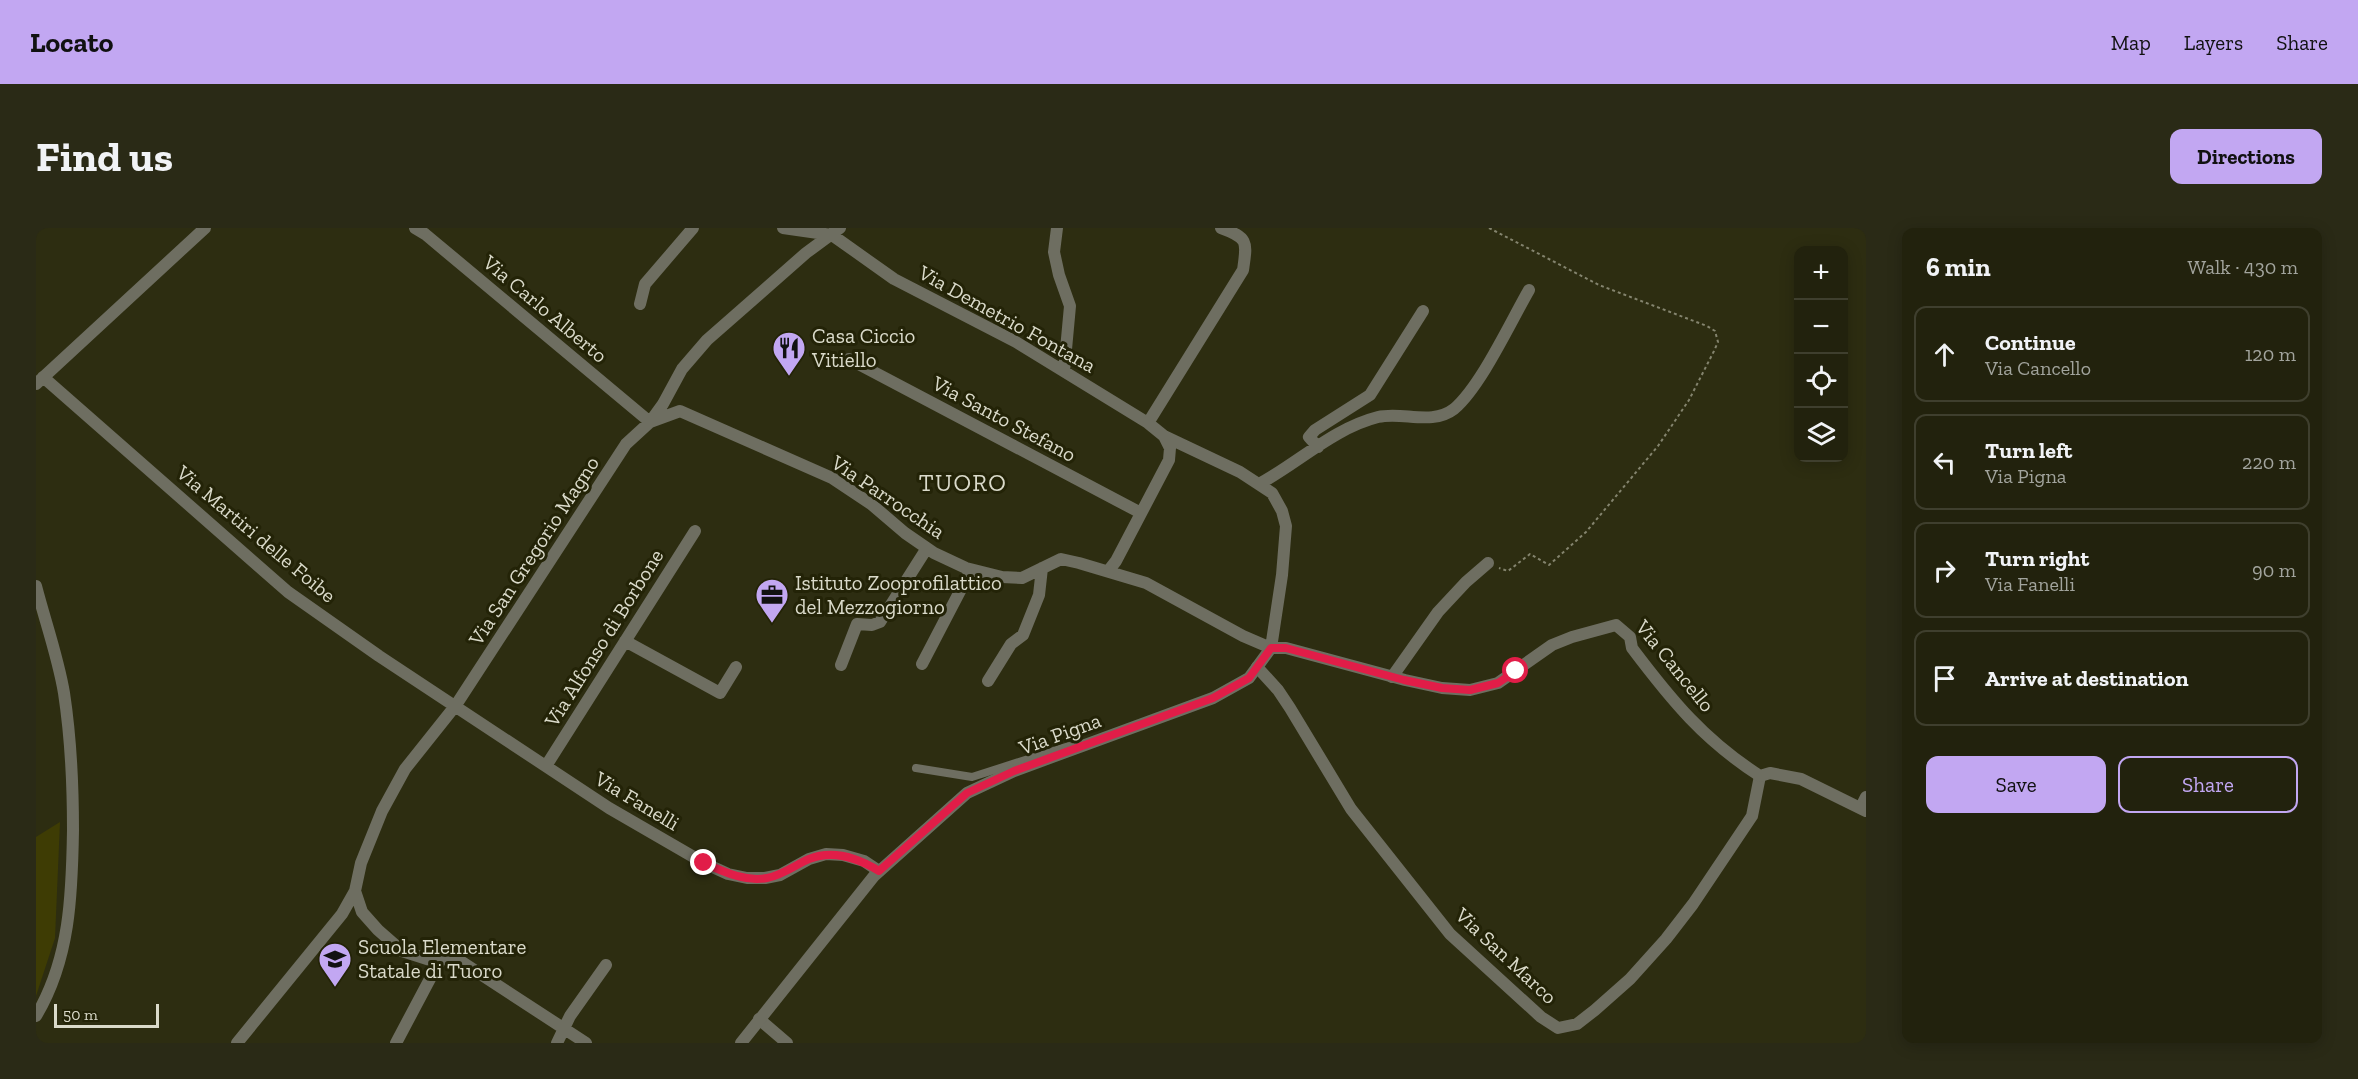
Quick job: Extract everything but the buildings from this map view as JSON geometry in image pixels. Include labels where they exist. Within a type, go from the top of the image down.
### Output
[{"type":"street","points":[[40,380],[205,228]]},
{"type":"street","points":[[640,304],[645,284],[693,228]]},
{"type":"street","points":[[783,228],[836,232]]},
{"type":"street","points":[[1057,228],[1054,252],[1070,306],[1064,371]]},
{"type":"street","points":[[1148,423],[1243,270],[1245,243],[1239,235],[1221,228]]},
{"type":"street","name":"Via Carlo Alberto","points":[[417,229],[650,422]]},
{"type":"street","points":[[650,422],[663,404],[682,369],[707,339],[806,254],[836,232]]},
{"type":"street","name":"Via Demetrio Fontana","points":[[836,232],[894,279],[1016,342],[1148,423],[1164,436],[1240,472],[1272,493],[1282,511],[1286,526],[1282,575],[1271,648]]},
{"type":"street","points":[[1259,484],[1339,434],[1379,417],[1436,417],[1452,410],[1470,393],[1528,290]]},
{"type":"street","points":[[1318,447],[1310,437],[1315,430],[1370,395],[1423,311]]},
{"type":"street","name":"Via Santo Stefano","points":[[849,359],[1142,513]]},
{"type":"street","name":"Via Martiri delle Foibe","points":[[40,380],[288,592],[380,657],[456,705]]},
{"type":"street","name":"Via Parrocchia","points":[[650,422],[680,411],[831,478],[871,504],[904,533],[927,548],[971,570],[1002,577],[1022,578],[1061,559],[1109,570],[1146,583],[1243,636],[1271,648]]},
{"type":"street","name":"Via San Gregorio Magno","points":[[237,1043],[342,914],[355,891],[365,853],[382,811],[403,772],[456,705],[626,444],[650,422]]},
{"type":"street","points":[[1109,570],[1142,513],[1169,459],[1170,448],[1164,436]]},
{"type":"street","name":"Via Alfonso di Borbone","points":[[546,766],[695,531]]},
{"type":"street","points":[[841,665],[857,624],[872,626],[880,622],[927,548]]},
{"type":"street","points":[[1392,677],[1438,612],[1466,582],[1488,563]]},
{"type":"street","points":[[988,681],[1011,644],[1023,635],[1039,595],[1042,568]]},
{"type":"street","points":[[922,664],[971,570]]},
{"type":"street","points":[[36,586],[63,690],[73,767],[72,882],[68,922],[62,958],[36,1016]]},
{"type":"street","name":"Via Cancello","points":[[1271,648],[1286,648],[1442,688],[1470,690],[1498,683],[1552,645],[1616,625],[1629,637],[1632,648],[1681,710],[1719,748],[1760,776]]},
{"type":"street","points":[[626,641],[720,693],[736,667]]},
{"type":"street","name":"Via Pigna","points":[[741,1043],[879,871],[967,793],[1014,771],[1213,698],[1249,678],[1271,648]]},
{"type":"street","name":"Via San Marco","points":[[1257,667],[1284,699],[1351,809],[1450,934],[1540,1017],[1558,1028],[1577,1024],[1595,1010],[1630,979],[1666,939],[1693,904],[1752,816],[1760,776]]},
{"type":"street","name":"Via Fanelli","points":[[456,705],[628,820],[728,874],[765,879],[780,875],[809,859],[826,855],[843,855],[864,861],[879,871]]},
{"type":"street","points":[[1760,776],[1770,773],[1801,779],[1864,805]]},
{"type":"street","points":[[355,891],[362,912],[402,951],[430,960],[462,962],[586,1043]]},
{"type":"street","points":[[396,1043],[440,960]]},
{"type":"street","points":[[557,1043],[606,965]]},
{"type":"street","points":[[759,1019],[787,1043]]},
{"type":"lane","points":[[916,768],[972,777],[1060,748],[1091,743]]},
{"type":"path","points":[[1488,563],[1508,572],[1530,554],[1549,565],[1586,532],[1658,446],[1689,400],[1718,342],[1715,331],[1707,326],[1599,285],[1489,228]]},
{"type":"shaded area","points":[[60,822],[55,938],[36,996],[36,837]]},
{"type":"place","name":"Casa Ciccio Vitiello","points":[[789,377]]},
{"type":"place","name":"Istituto Zooprofilattico del Mezzogiorno","points":[[772,624]]},
{"type":"place","name":"Scuola Elementare Statale di Tuoro","points":[[335,988]]},
{"type":"district","name":"TUORO","points":[[963,483]]},
{"type":"route","points":[[704,863],[728,874],[765,879],[780,875],[809,859],[826,855],[843,855],[864,861],[879,871],[967,793],[1014,771],[1213,698],[1249,678],[1271,648],[1286,648],[1442,688],[1470,690],[1498,683],[1516,671]]}]
